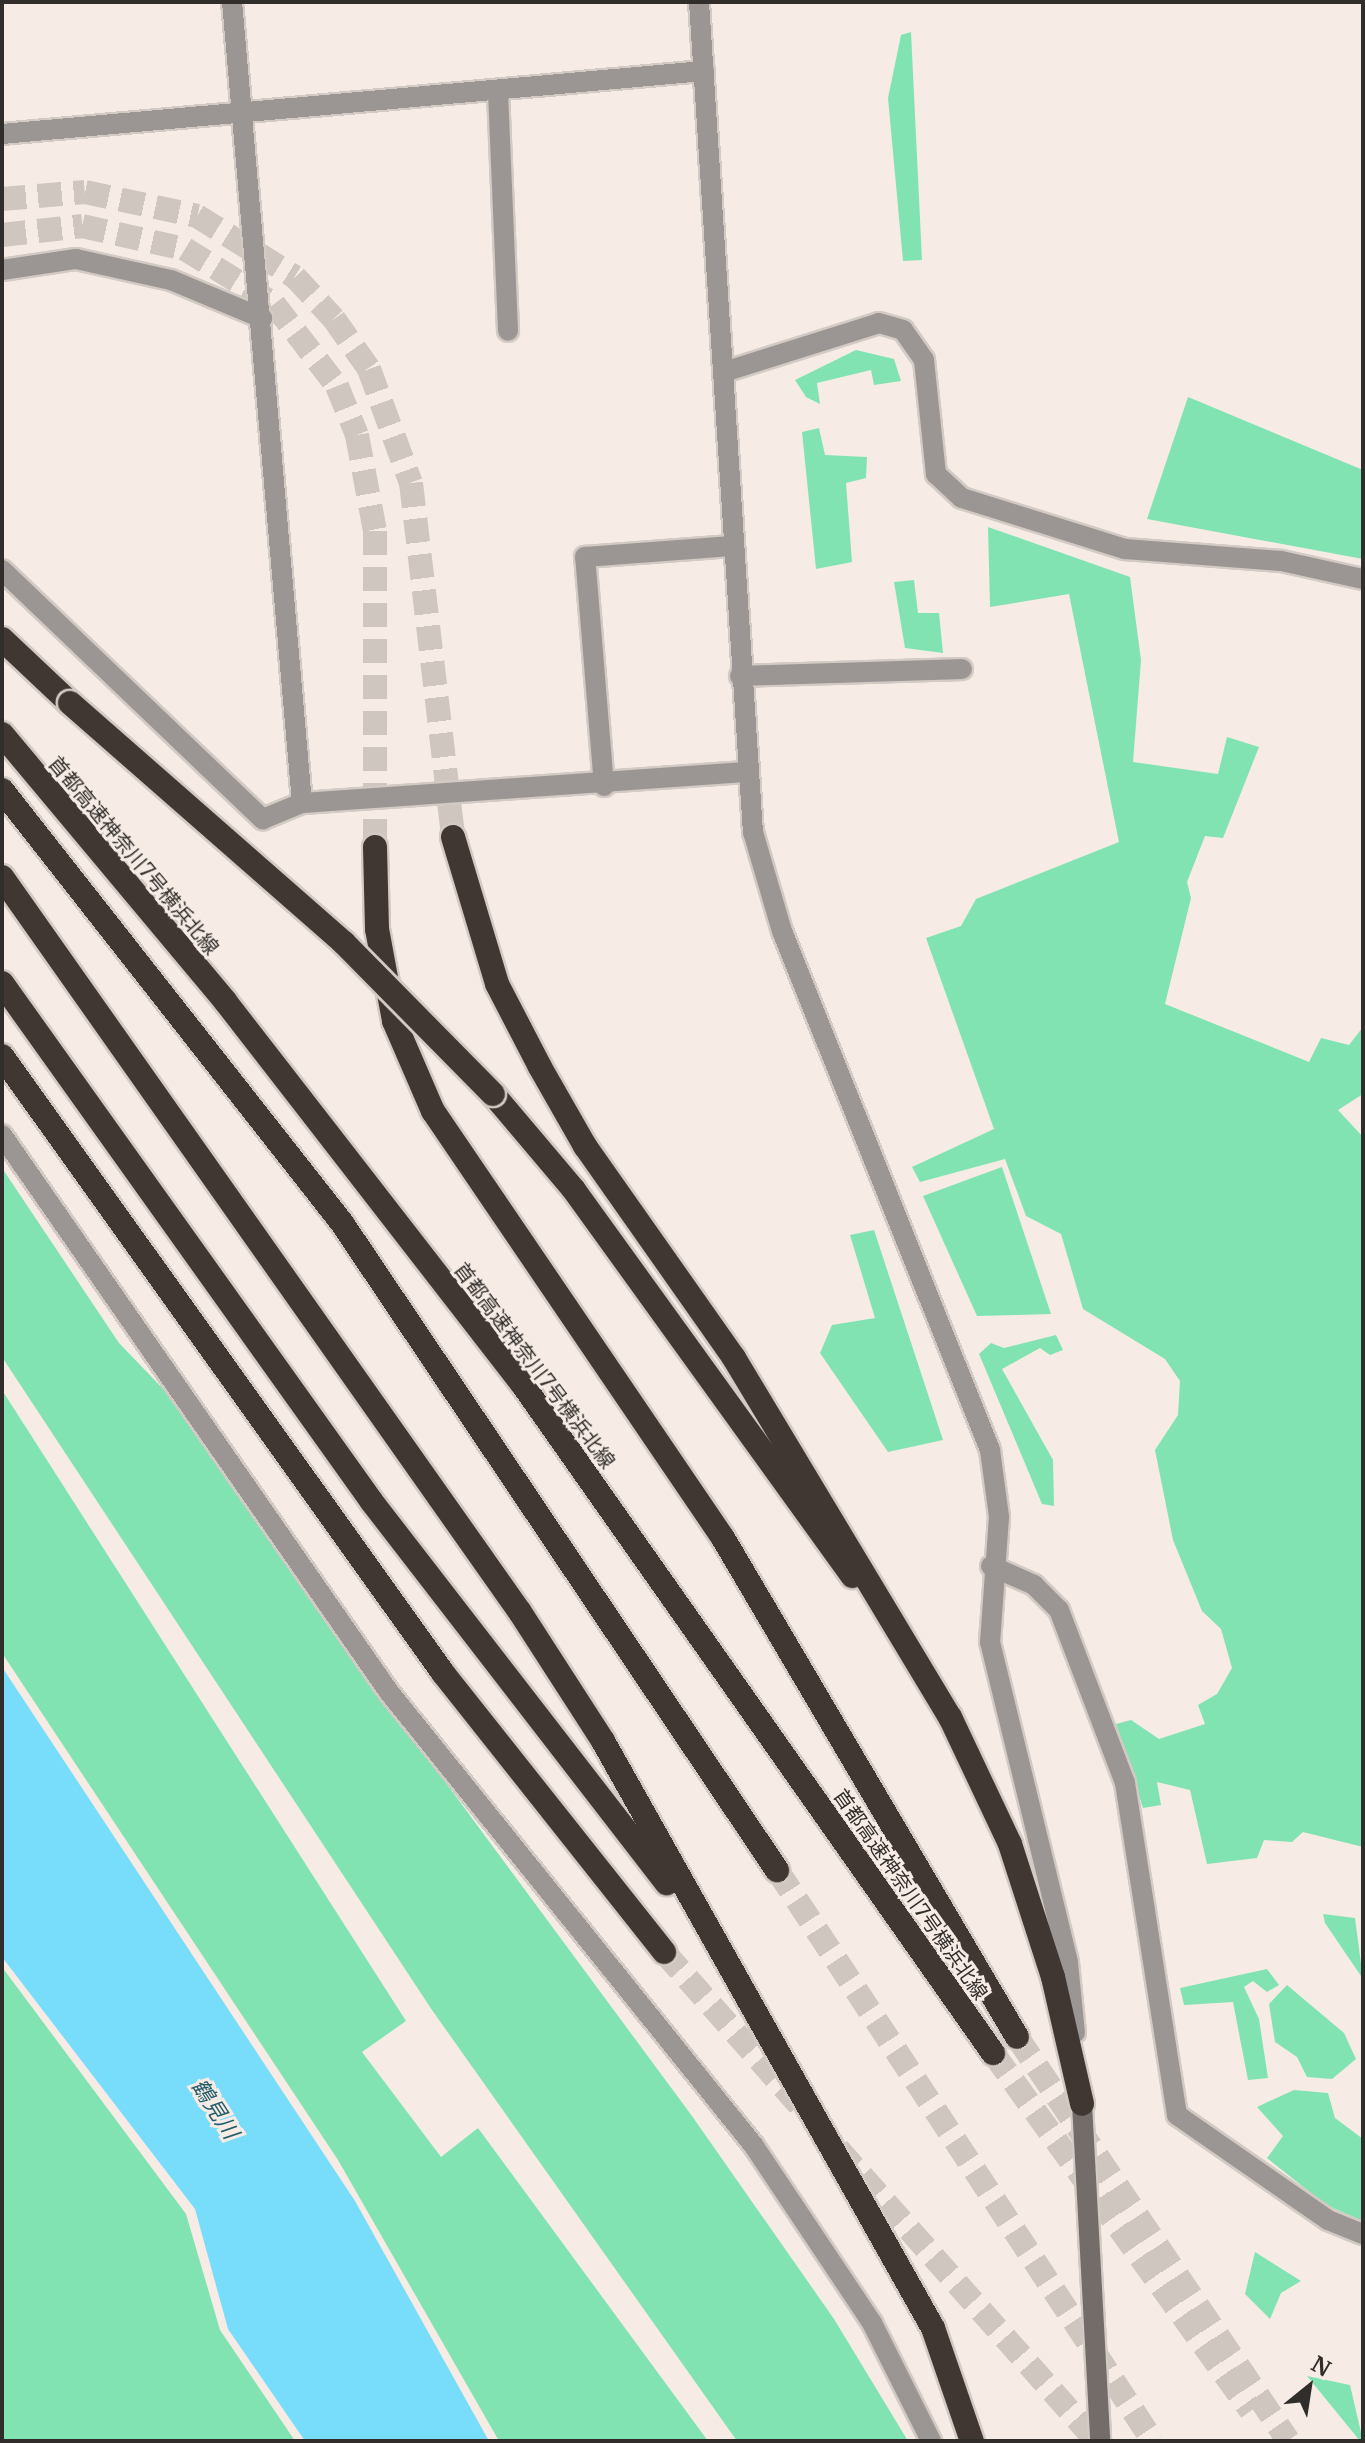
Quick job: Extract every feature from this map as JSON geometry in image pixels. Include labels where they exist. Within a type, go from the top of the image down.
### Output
[{"type":"highway","points":[[2,639],[344,943],[493,1094],[574,1190],[950,1717]]},
{"type":"highway","name":"首都高速神奈川7号横浜北線","points":[[2,734],[322,1125],[523,1385],[993,2053]]},
{"type":"highway","points":[[2,790],[342,1223],[777,1870]]},
{"type":"highway","points":[[453,837],[497,984],[547,1081],[734,1358],[950,1717],[1010,1844],[1053,1977],[1082,2104]]},
{"type":"highway","points":[[375,847],[377,929],[394,1021],[433,1111],[723,1538],[1017,2037]]},
{"type":"highway","points":[[2,877],[520,1612],[747,1996],[933,2328],[972,2441]]},
{"type":"highway","points":[[2,983],[372,1502],[645,1852],[747,1996]]},
{"type":"highway","points":[[2,1056],[443,1673],[664,1952]]},
{"type":"street","points":[[232,2],[302,803]]},
{"type":"street","points":[[699,2],[727,371],[732,546],[746,772],[753,832],[782,931],[990,1450],[999,1517],[991,1566],[990,1642],[1068,1963],[1082,2104],[1100,2441]]},
{"type":"street","points":[[2,134],[498,92],[704,71]]},
{"type":"street","points":[[498,92],[508,331]]},
{"type":"street","points":[[2,270],[76,259],[171,280],[262,318]]},
{"type":"street","points":[[727,371],[879,323],[903,330],[924,360],[936,474],[962,498],[1125,549],[1281,561],[1363,579]]},
{"type":"street","points":[[604,786],[585,557],[732,546]]},
{"type":"street","points":[[2,570],[263,819],[302,803],[604,786],[746,772]]},
{"type":"street","points":[[740,676],[962,669]]},
{"type":"street","points":[[2,1135],[389,1692],[754,2146],[872,2323],[931,2441]]},
{"type":"street","points":[[991,1566],[1034,1585],[1059,1610],[1125,1783],[1177,2115],[1328,2220],[1363,2234]]},
{"type":"green space","points":[[911,32],[922,260],[903,261],[888,98],[901,35]]},
{"type":"green space","points":[[856,350],[894,359],[901,381],[874,385],[871,370],[817,383],[820,404],[806,397],[795,380]]},
{"type":"green space","points":[[1188,397],[1363,470],[1363,559],[1147,519]]},
{"type":"green space","points":[[819,428],[825,455],[867,457],[866,478],[846,483],[852,562],[816,569],[802,432]]},
{"type":"green space","points":[[988,527],[1130,577],[1141,660],[1133,762],[1218,774],[1227,737],[1259,747],[1223,838],[1205,836],[1187,882],[1191,898],[1165,1004],[1309,1062],[1321,1038],[1349,1045],[1363,1027],[1363,1094],[1338,1110],[1363,1137],[1363,1847],[1303,1832],[1292,1842],[1264,1840],[1257,1858],[1207,1864],[1190,1790],[1157,1782],[1161,1805],[1143,1808],[1116,1724],[1131,1720],[1159,1739],[1205,1724],[1198,1705],[1217,1694],[1232,1668],[1221,1629],[1202,1611],[1173,1540],[1155,1450],[1178,1415],[1180,1381],[1165,1359],[1083,1309],[1061,1234],[1026,1216],[1005,1159],[920,1182],[912,1167],[994,1129],[926,938],[961,926],[976,899],[1119,842],[1069,594],[990,607]]},
{"type":"green space","points":[[914,580],[918,613],[939,613],[943,653],[905,648],[894,582]]},
{"type":"green space","points":[[1002,1167],[1051,1314],[977,1316],[923,1196]]},
{"type":"green space","points":[[2,1168],[119,1343],[192,1419],[364,1672],[692,2116],[834,2319],[908,2441],[737,2441],[432,2010],[2,1357]]},
{"type":"green space","points":[[874,1230],[943,1440],[888,1452],[820,1353],[832,1325],[875,1318],[850,1235]]},
{"type":"green space","points":[[1056,1335],[1063,1350],[1050,1355],[1040,1348],[1002,1369],[1053,1460],[1054,1506],[1042,1504],[979,1354],[991,1343],[1004,1348]]},
{"type":"green space","points":[[2,1390],[406,2021],[362,2052],[441,2157],[478,2128],[708,2441],[499,2441],[338,2160],[2,1653]]},
{"type":"green space","points":[[1323,1914],[1355,1918],[1363,1979],[1325,1923]]},
{"type":"green space","points":[[2,1967],[186,2214],[220,2330],[295,2441],[2,2441]]},
{"type":"green space","points":[[1267,1969],[1279,1985],[1267,1992],[1253,1981],[1244,1987],[1259,2019],[1268,2078],[1248,2080],[1233,2002],[1184,2005],[1180,1988]]},
{"type":"green space","points":[[1287,1985],[1344,2033],[1356,2059],[1332,2079],[1307,2077],[1297,2057],[1275,2042],[1269,2004]]},
{"type":"green space","points":[[1294,2090],[1328,2093],[1335,2118],[1363,2139],[1363,2221],[1326,2205],[1267,2158],[1283,2136],[1257,2107]]},
{"type":"green space","points":[[1255,2252],[1301,2281],[1281,2293],[1270,2319],[1245,2294]]},
{"type":"green space","points":[[1307,2376],[1350,2385],[1363,2441],[1360,2441]]},
{"type":"water","name":"鶴見川","points":[[2,1667],[355,2201],[489,2441],[305,2441],[228,2329],[195,2209],[2,1957]]},
{"type":"tunnel","points":[[2,199],[85,192],[197,216],[295,277],[334,319],[369,369],[411,483],[453,837]]},
{"type":"tunnel","points":[[2,235],[82,226],[185,249],[274,304],[337,386],[357,435],[375,531],[375,847]]},
{"type":"tunnel","points":[[777,1870],[1153,2441]]},
{"type":"tunnel","points":[[664,1952],[803,2109]]},
{"type":"tunnel","points":[[1017,2037],[1288,2441]]},
{"type":"tunnel","points":[[993,2053],[1251,2411]]},
{"type":"tunnel","points":[[838,2149],[1096,2441]]}]
